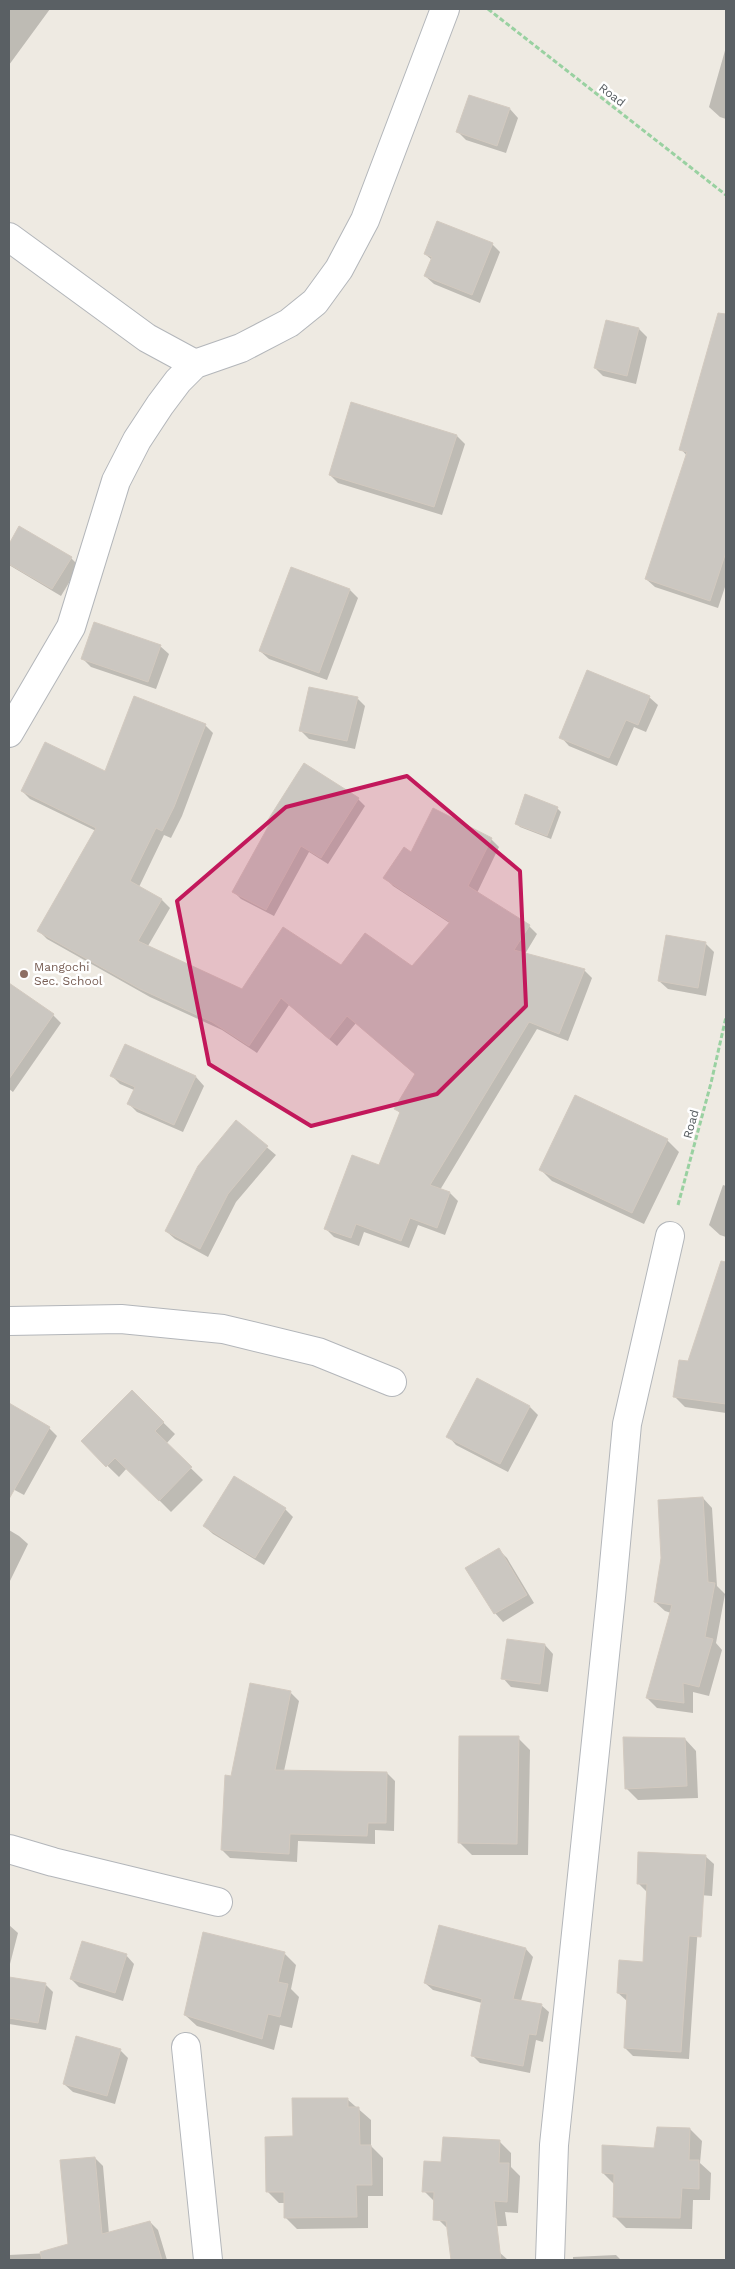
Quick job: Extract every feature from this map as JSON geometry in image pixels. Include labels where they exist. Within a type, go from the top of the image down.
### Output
[{"type":"street","points":[[9,733],[71,627],[116,481],[136,440],[178,381],[195,364],[242,348],[288,323],[315,302],[327,288],[365,220],[445,9]]},
{"type":"street","points":[[9,236],[147,338],[195,364]]},
{"type":"street","points":[[550,2260],[554,2146],[611,1597],[626,1424],[670,1236]]},
{"type":"street","points":[[9,1321],[121,1318],[223,1329],[318,1352],[392,1382]]},
{"type":"street","points":[[9,1849],[53,1862],[218,1902]]},
{"type":"street","points":[[186,2047],[208,2260]]},
{"type":"path","name":"Road","points":[[488,9],[726,195]]},
{"type":"path","name":"Road","points":[[670,1236],[711,1083],[726,1017]]},
{"type":"highlighted area","points":[[407,776],[520,871],[526,1006],[437,1094],[311,1126],[209,1064],[177,901],[286,807]]},
{"type":"building","points":[[469,95],[510,108],[497,146],[456,132]]},
{"type":"building","points":[[437,221],[493,243],[472,295],[424,276],[432,257],[424,254]]},
{"type":"building","points":[[718,313],[726,314],[726,552],[710,601],[645,579],[687,452],[679,450]]},
{"type":"building","points":[[606,320],[639,328],[627,376],[594,368]]},
{"type":"building","points":[[351,402],[457,435],[434,507],[329,475]]},
{"type":"building","points":[[19,526],[72,557],[52,589],[9,564],[9,544]]},
{"type":"building","points":[[291,567],[350,589],[319,673],[259,651]]},
{"type":"building","points":[[94,622],[161,645],[148,682],[81,659]]},
{"type":"building","points":[[587,670],[650,696],[638,725],[626,720],[609,758],[559,738]]},
{"type":"building","points":[[309,687],[358,697],[347,741],[299,731]]},
{"type":"building","points":[[134,696],[206,724],[174,807],[162,831],[156,828],[130,881],[162,899],[138,941],[242,989],[283,927],[341,965],[365,933],[412,966],[450,922],[383,878],[404,847],[411,852],[433,808],[492,838],[468,886],[530,925],[514,950],[585,969],[559,1034],[529,1022],[430,1185],[450,1192],[437,1228],[410,1218],[401,1241],[356,1224],[351,1238],[324,1229],[352,1155],[379,1165],[400,1112],[394,1109],[415,1074],[347,1016],[329,1039],[281,998],[249,1046],[212,1022],[140,989],[37,931],[96,828],[21,791],[45,742],[105,771]]},
{"type":"building","points":[[304,763],[359,798],[321,858],[301,846],[266,910],[232,892],[269,825],[266,823]]},
{"type":"building","points":[[525,794],[558,807],[547,836],[515,824]]},
{"type":"building","points":[[666,935],[706,942],[698,988],[658,981]]},
{"type":"building","points":[[9,983],[54,1014],[9,1079]]},
{"type":"building","points":[[125,1044],[196,1076],[174,1125],[127,1104],[135,1087],[110,1076]]},
{"type":"building","points":[[575,1095],[668,1139],[632,1213],[539,1170]]},
{"type":"building","points":[[236,1120],[268,1146],[228,1194],[200,1249],[165,1231],[198,1166]]},
{"type":"building","points":[[721,1261],[726,1262],[726,1404],[673,1397],[679,1360],[688,1361]]},
{"type":"building","points":[[477,1378],[530,1406],[500,1464],[446,1437]]},
{"type":"building","points":[[132,1390],[164,1422],[155,1431],[192,1467],[159,1501],[115,1458],[106,1467],[81,1441]]},
{"type":"building","points":[[9,1403],[50,1427],[9,1499]]},
{"type":"building","points":[[234,1476],[286,1508],[255,1558],[203,1526]]},
{"type":"building","points":[[703,1497],[708,1582],[715,1583],[705,1637],[713,1639],[699,1687],[683,1683],[684,1703],[646,1698],[672,1605],[654,1602],[661,1558],[658,1500]]},
{"type":"building","points":[[499,1548],[527,1595],[494,1614],[465,1568]]},
{"type":"building","points":[[507,1639],[545,1644],[540,1684],[501,1679]]},
{"type":"building","points":[[250,1683],[291,1691],[275,1770],[387,1772],[386,1823],[368,1823],[367,1836],[290,1834],[289,1854],[221,1850],[225,1775],[231,1776]]},
{"type":"building","points":[[459,1736],[519,1736],[517,1844],[458,1843]]},
{"type":"building","points":[[623,1737],[685,1738],[687,1786],[625,1789]]},
{"type":"building","points":[[638,1852],[706,1855],[701,1937],[689,1936],[681,2052],[624,2048],[627,1994],[617,1993],[619,1960],[643,1962],[647,1884],[637,1884]]},
{"type":"building","points":[[439,1925],[526,1948],[513,1999],[542,2004],[536,2035],[529,2034],[523,2066],[471,2056],[482,1999],[424,1983]]},
{"type":"building","points":[[203,1932],[285,1952],[278,1982],[288,1984],[280,2017],[268,2014],[262,2039],[184,2015]]},
{"type":"building","points":[[82,1941],[127,1954],[115,1993],[70,1979]]},
{"type":"building","points":[[9,1977],[46,1983],[38,2023],[9,2018]]},
{"type":"building","points":[[76,2036],[121,2049],[107,2096],[63,2084]]},
{"type":"building","points":[[292,2098],[348,2098],[348,2107],[359,2107],[360,2145],[371,2145],[372,2185],[356,2185],[357,2217],[284,2218],[284,2192],[266,2192],[265,2137],[293,2136]]},
{"type":"building","points":[[657,2127],[690,2128],[689,2160],[699,2160],[699,2189],[682,2188],[680,2218],[613,2217],[614,2174],[602,2173],[602,2145],[654,2148]]},
{"type":"building","points":[[443,2137],[500,2140],[499,2163],[509,2163],[507,2202],[494,2201],[501,2260],[451,2260],[446,2221],[433,2220],[434,2192],[422,2192],[424,2161],[441,2162]]},
{"type":"building","points":[[95,2157],[102,2234],[150,2221],[162,2260],[42,2260],[40,2252],[68,2244],[60,2160]]},
{"type":"place","name":"Mangochi Sec. School","points":[[24,974]]}]
